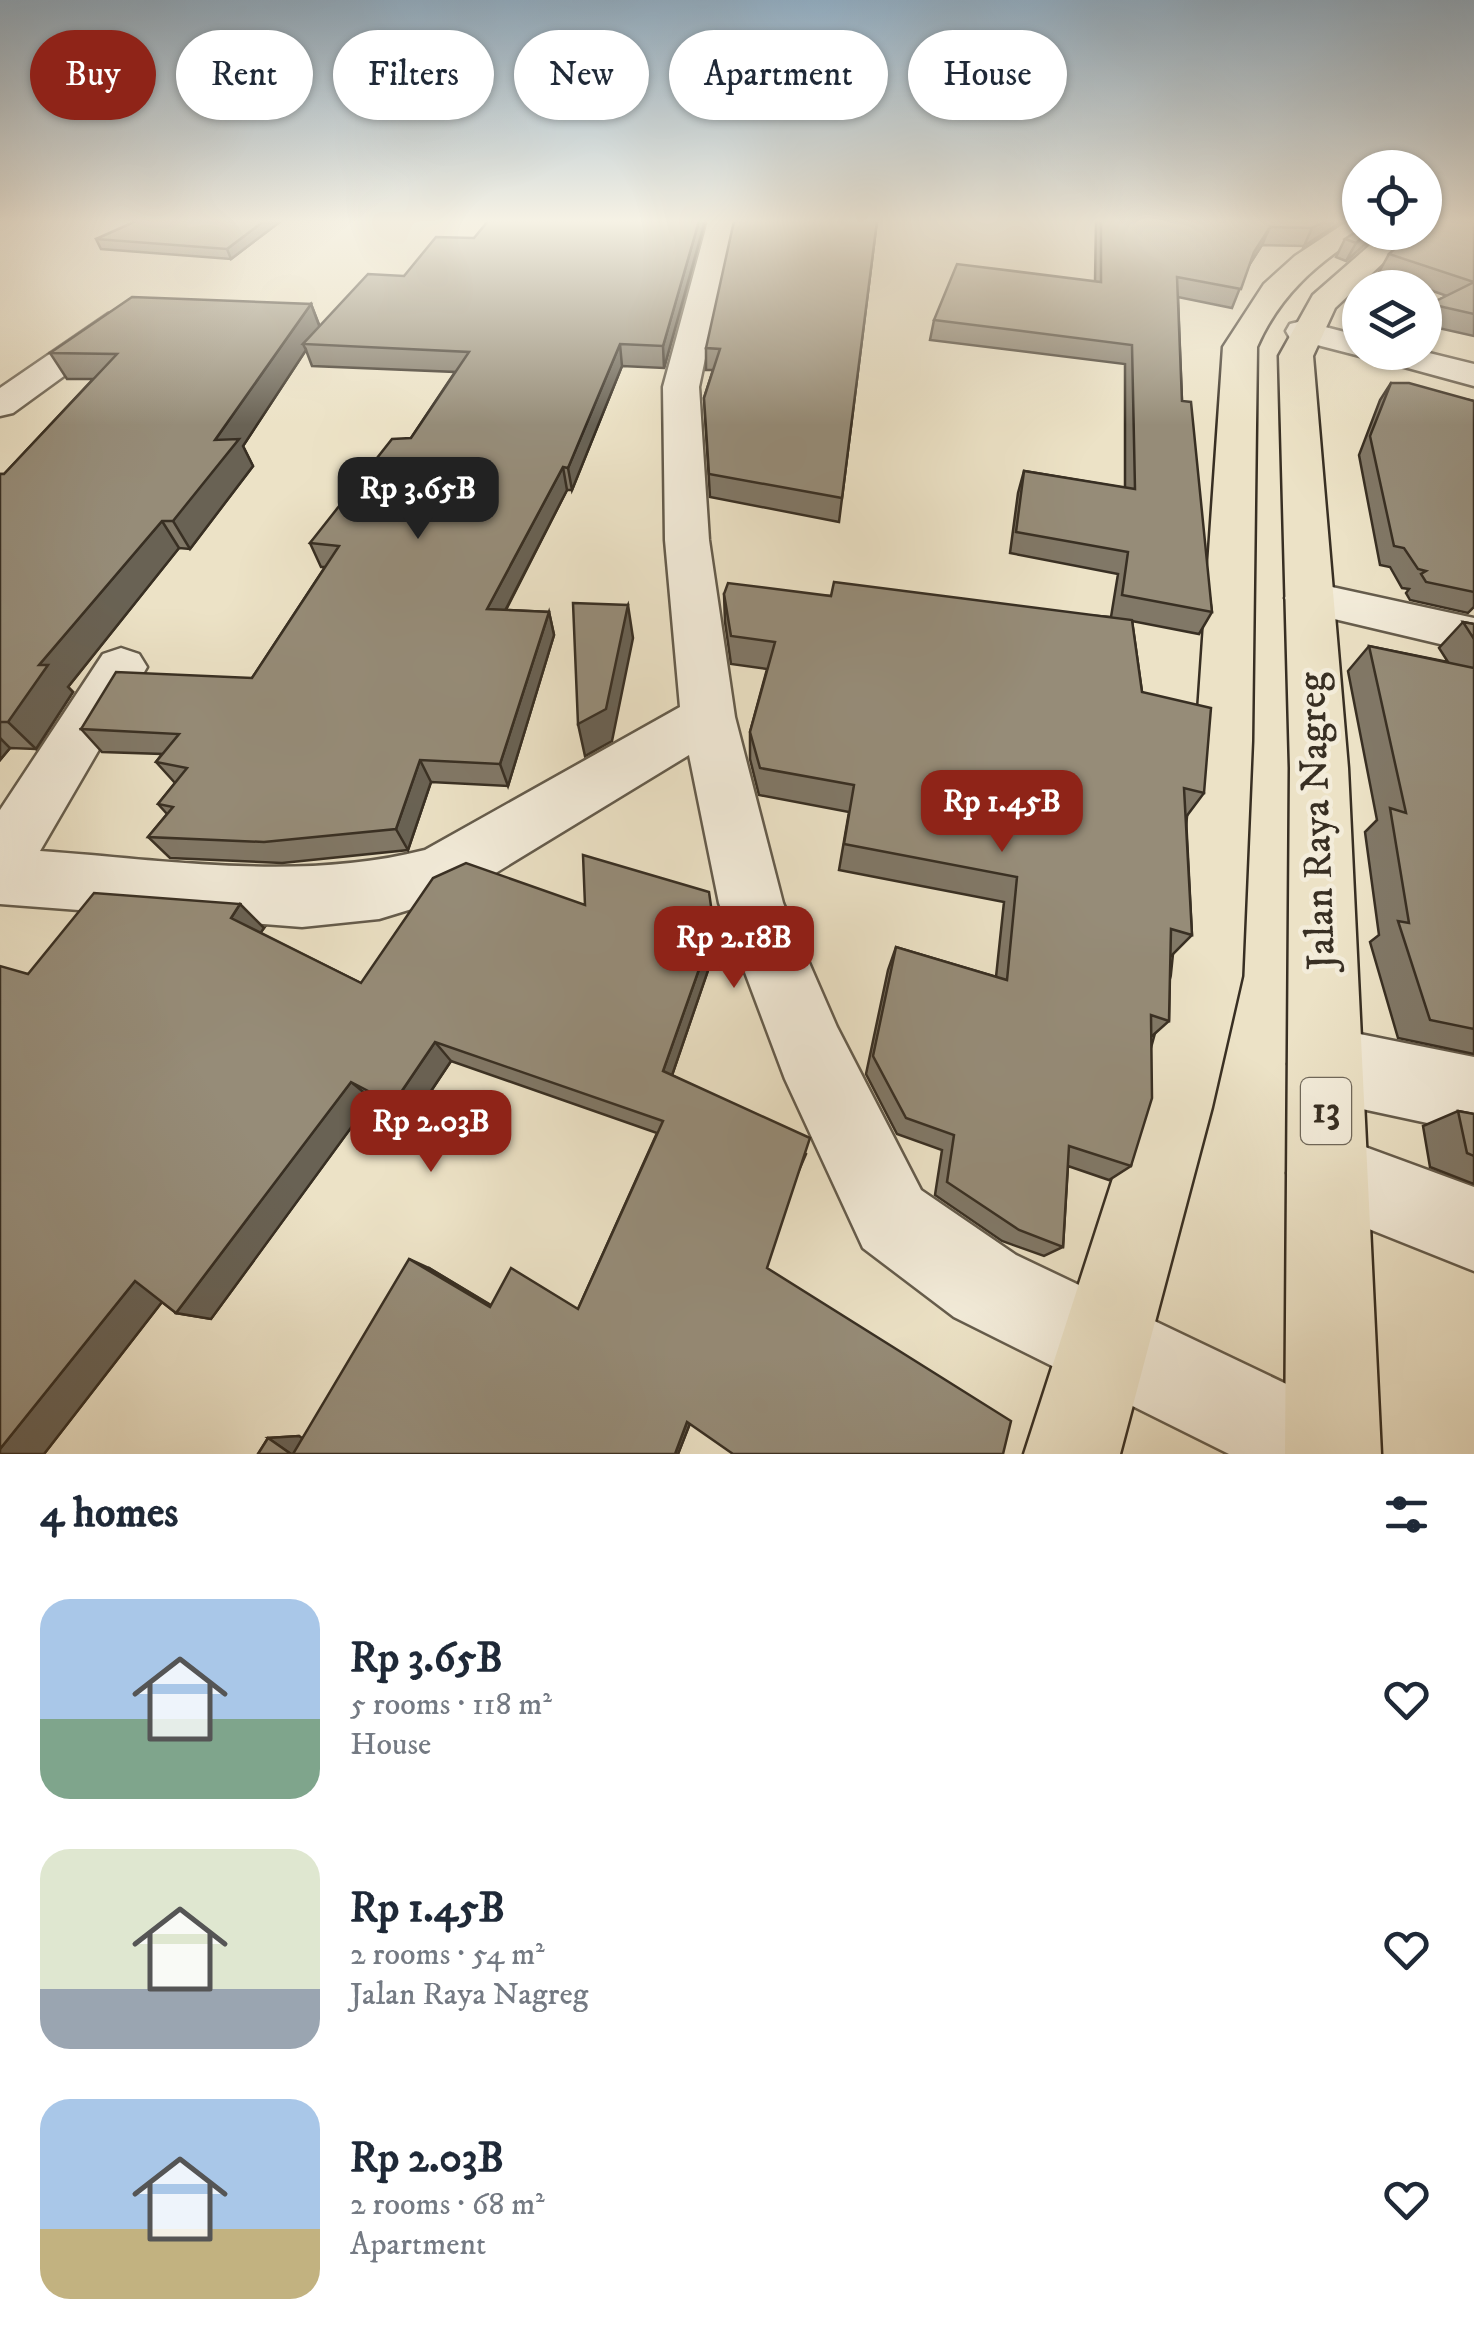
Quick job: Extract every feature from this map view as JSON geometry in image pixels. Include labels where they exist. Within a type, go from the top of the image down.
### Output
[{"type":"highway","points":[[1072,1454],[1174,1107],[1207,976],[1224,741],[1240,346],[1252,317],[1273,289]]},
{"type":"highway","points":[[1302,331],[1341,289]]},
{"type":"highway","name":"Jalan Raya Nagreg","points":[[1302,331],[1296,356],[1319,768],[1331,1454]]},
{"type":"street","points":[[705,289],[681,387],[687,540],[708,717],[751,903],[810,1053],[892,1219],[985,1286],[1331,1454]]},
{"type":"street","points":[[7,393],[130,314]]},
{"type":"street","points":[[1302,331],[1342,341]]},
{"type":"street","points":[[1442,367],[1474,375]]},
{"type":"street","points":[[1309,598],[1474,635]]},
{"type":"street","points":[[0,863],[122,667]]},
{"type":"street","points":[[0,876],[302,898],[379,890],[438,874],[708,717]]},
{"type":"street","points":[[1325,1064],[1474,1095]]},
{"type":"street","points":[[1327,1173],[1474,1230]]},
{"type":"building","points":[[354,289],[679,289],[663,346],[620,344],[568,468],[563,467],[487,609],[549,612],[500,764],[420,760],[396,829],[264,842],[148,837],[173,807],[158,804],[187,768],[156,762],[179,734],[81,729],[116,672],[252,678],[339,546],[310,543],[392,439],[411,438],[469,352],[303,344]]},
{"type":"building","points":[[719,289],[868,289],[842,498],[709,474],[704,398],[720,349],[706,348]]},
{"type":"building","points":[[947,289],[1177,289],[1182,401],[1191,402],[1212,612],[1122,595],[1128,552],[1016,532],[1024,471],[1135,489],[1132,345],[934,320]]},
{"type":"building","points":[[1460,289],[1474,289],[1474,314],[1442,307],[1442,298]]},
{"type":"building","points":[[132,297],[311,304],[215,440],[239,439],[173,521],[162,521],[39,665],[48,665],[8,722],[0,722],[0,474],[117,354],[50,353]]},
{"type":"building","points":[[1391,383],[1409,383],[1474,401],[1474,592],[1426,582],[1421,574],[1426,571],[1418,569],[1404,548],[1394,546],[1370,436]]},
{"type":"building","points":[[834,582],[1132,620],[1142,692],[1211,708],[1204,793],[1184,788],[1192,935],[1171,929],[1169,1021],[1151,1015],[1152,1098],[1131,1166],[1069,1146],[1063,1247],[1019,1230],[947,1182],[954,1135],[906,1118],[873,1056],[896,947],[1007,980],[1017,877],[844,844],[854,785],[760,768],[750,732],[775,642],[731,636],[724,594],[728,583],[831,596]]},
{"type":"building","points":[[573,603],[628,605],[606,709],[578,724]]},
{"type":"building","points":[[1463,622],[1474,624],[1474,639]]},
{"type":"building","points":[[1369,646],[1474,668],[1474,1029],[1430,1020],[1398,921],[1409,923],[1390,808],[1406,813]]},
{"type":"building","points":[[583,855],[709,892],[714,927],[663,1071],[810,1138],[767,1268],[1011,1421],[1003,1454],[733,1454],[687,1422],[675,1454],[293,1454],[409,1259],[490,1307],[511,1268],[578,1309],[663,1121],[435,1042],[393,1104],[351,1082],[176,1313],[135,1281],[0,1449],[0,966],[28,974],[94,893],[240,904],[231,918],[361,983],[433,878],[466,863],[585,905]]},
{"type":"building","points":[[1458,1111],[1474,1114],[1474,1156],[1467,1153]]},
{"type":"building","points":[[268,1438],[291,1454],[258,1454]]}]
